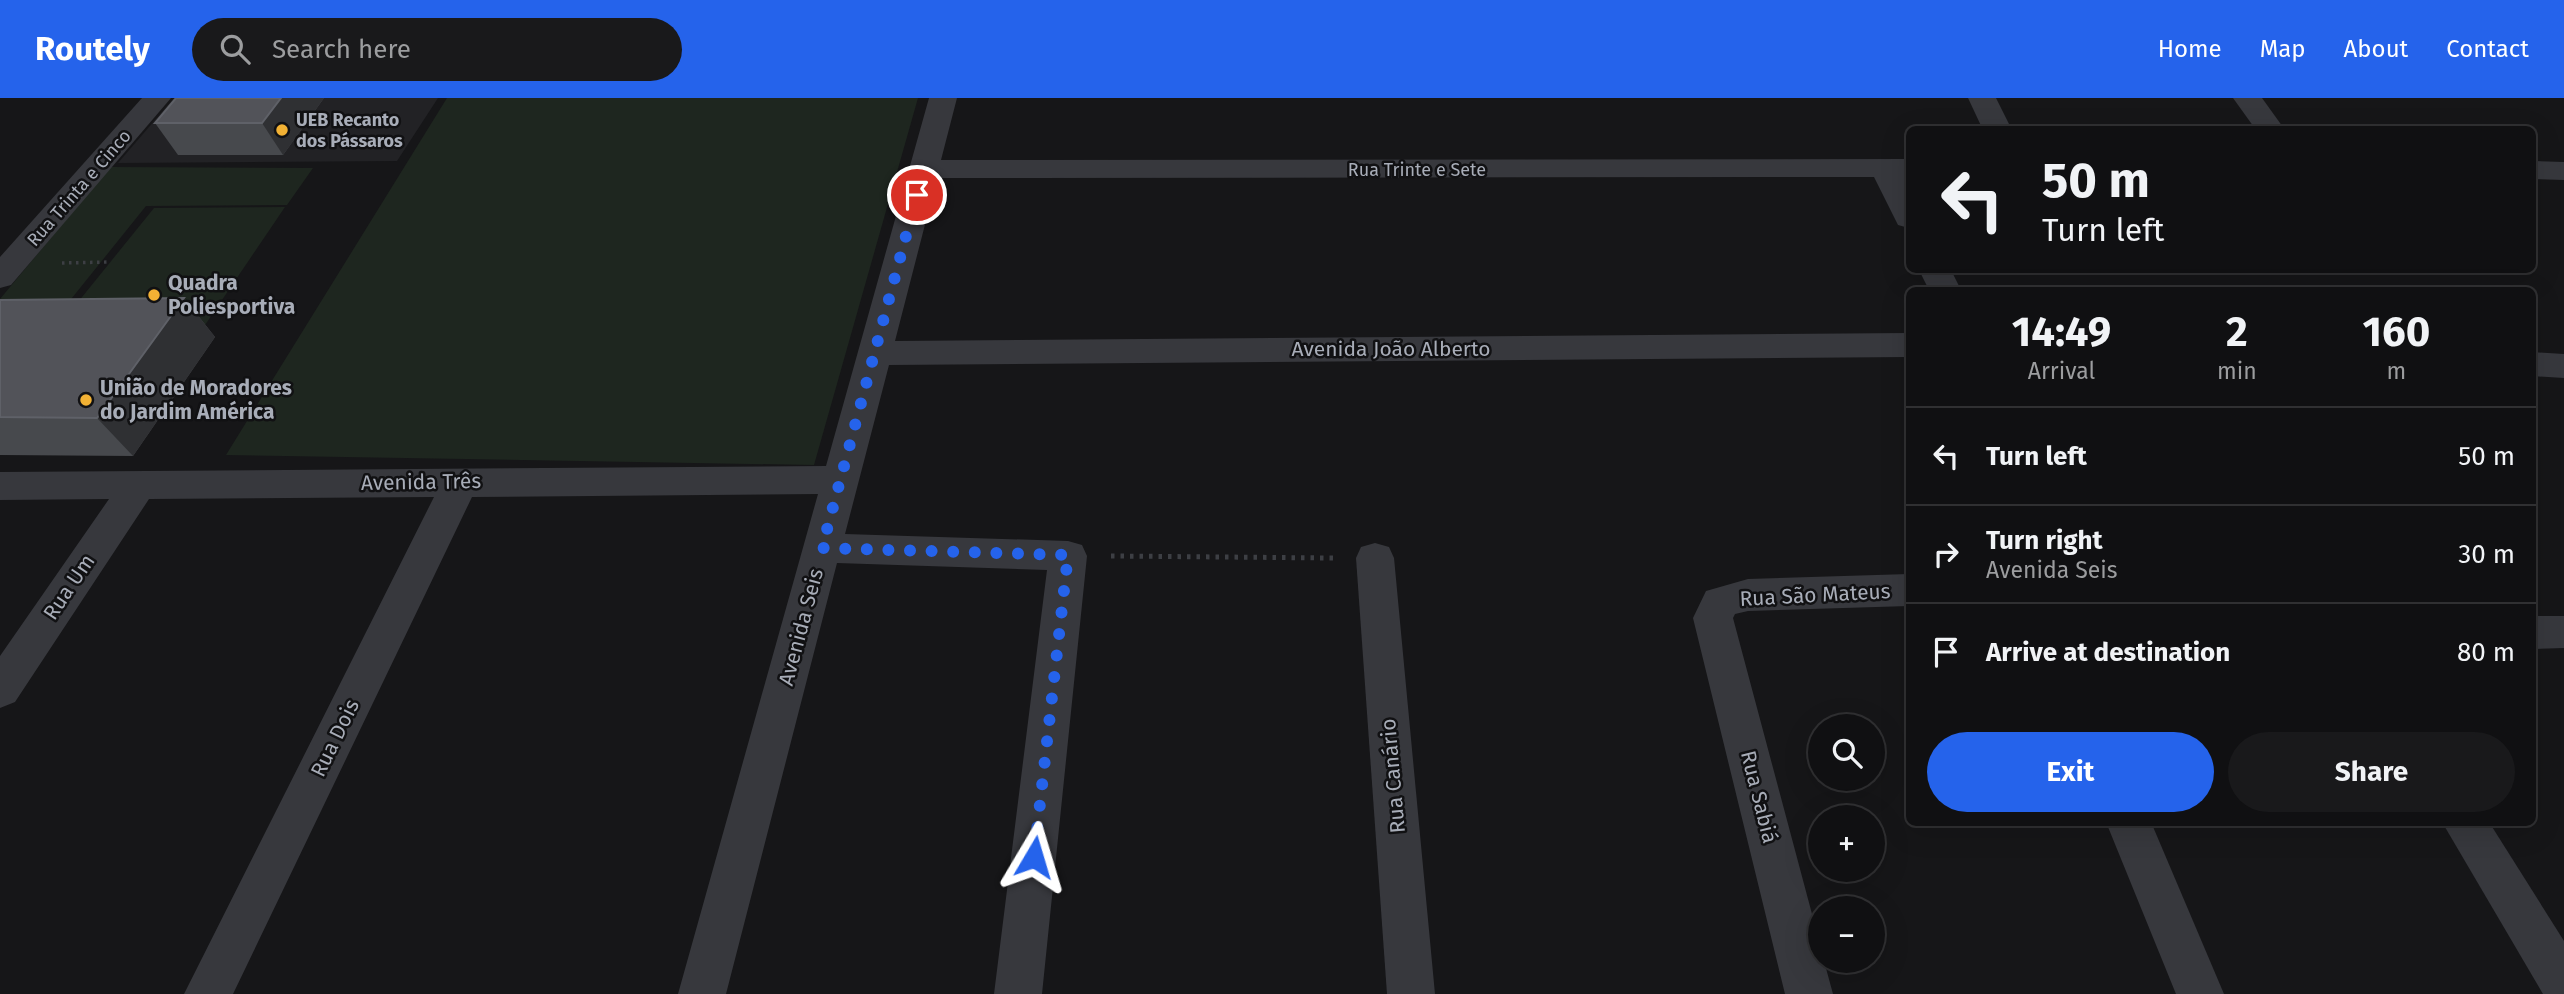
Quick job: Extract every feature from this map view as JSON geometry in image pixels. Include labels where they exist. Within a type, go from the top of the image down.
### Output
[{"type":"street","name":"Rua Trinta e Cinco","points":[[0,277],[157,98]]},
{"type":"street","name":"Avenida Seis","points":[[702,994],[943,98]]},
{"type":"street","points":[[1982,98],[1996,126]]},
{"type":"street","points":[[2247,98],[2268,126]]},
{"type":"street","name":"Rua Trinte e Sete","points":[[924,169],[1897,168]]},
{"type":"street","points":[[1897,168],[1906,206]]},
{"type":"street","points":[[2536,170],[2564,171]]},
{"type":"street","name":"Avenida João Alberto","points":[[873,353],[1906,345]]},
{"type":"street","points":[[2536,364],[2564,366]]},
{"type":"street","name":"Avenida Três","points":[[0,486],[841,480]]},
{"type":"street","name":"Rua Dois","points":[[208,994],[461,481]]},
{"type":"street","name":"Rua Um","points":[[0,690],[139,485]]},
{"type":"street","points":[[822,548],[1068,555],[1018,994]]},
{"type":"street","name":"Rua Canário","points":[[1375,558],[1411,994]]},
{"type":"street","name":"Rua São Mateus","points":[[1720,602],[1748,595],[1906,590]]},
{"type":"street","name":"Rua Sabiá","points":[[1720,602],[1713,618],[1809,994]]},
{"type":"street","points":[[2536,633],[2564,632]]},
{"type":"street","points":[[2129,826],[2200,994]]},
{"type":"street","points":[[2466,826],[2564,984]]},
{"type":"path","points":[[1068,555],[1375,558]]},
{"type":"shaded area","name":"UEB Recanto dos Pássaros","points":[[174,98],[438,98],[397,161],[118,163]]},
{"type":"shaded area","points":[[447,98],[918,98],[814,465],[226,455]]},
{"type":"shaded area","points":[[110,167],[313,168],[287,205],[146,206],[43,334],[0,335],[0,299]]},
{"type":"shaded area","name":"Quadra Poliesportiva","points":[[285,207],[203,328],[57,328],[154,208]]},
{"type":"building","points":[[176,98],[281,98],[262,123],[155,123]]},
{"type":"building","points":[[184,298],[97,418],[0,417],[0,300]]},
{"type":"place","name":"UEB Recanto dos Pássaros","points":[[282,130]]},
{"type":"place","name":"Quadra Poliesportiva","points":[[154,295]]},
{"type":"place","name":"União de Moradores do Jardim América","points":[[86,400]]},
{"type":"route","points":[[917,195],[822,548],[1068,555],[1034,857]]}]
